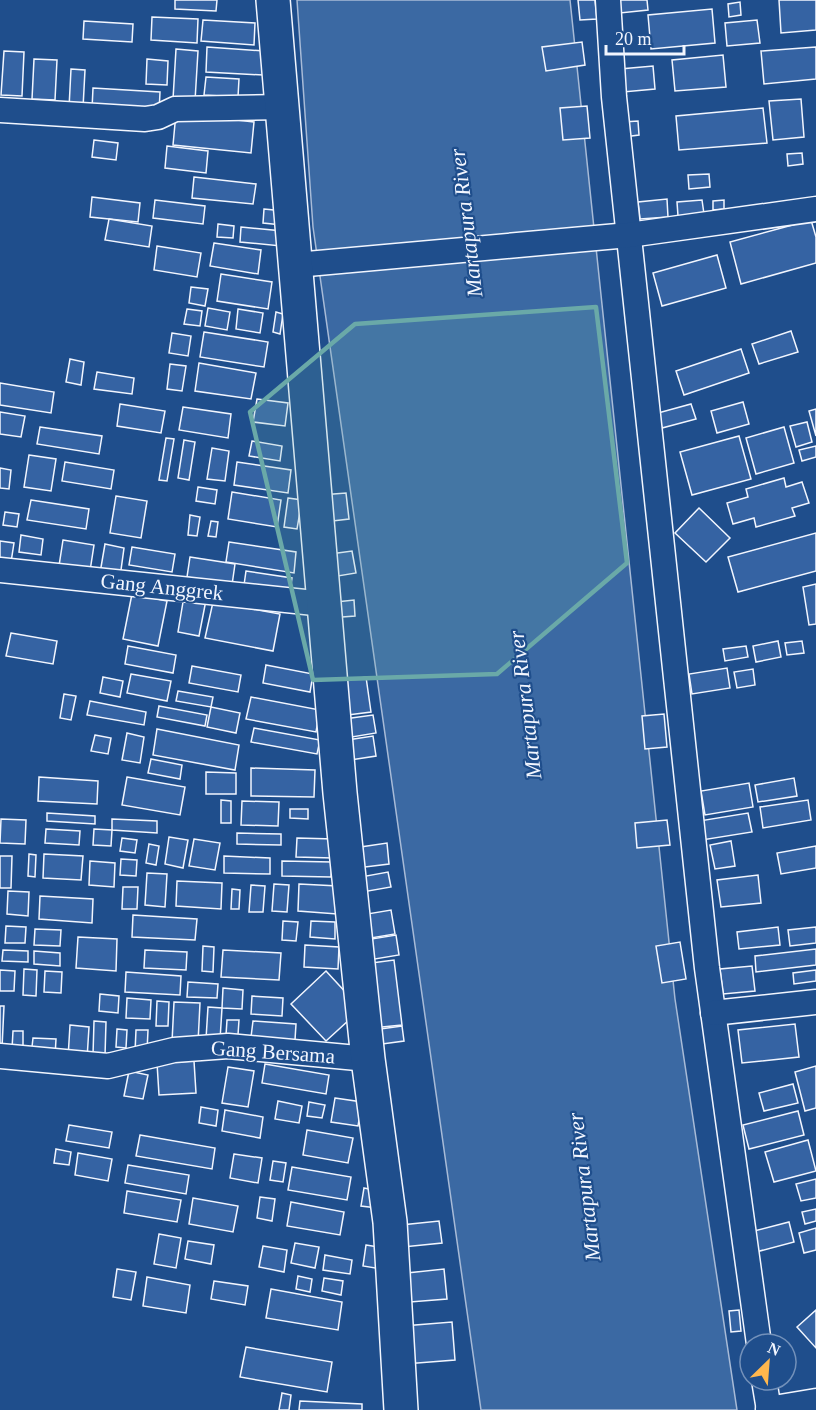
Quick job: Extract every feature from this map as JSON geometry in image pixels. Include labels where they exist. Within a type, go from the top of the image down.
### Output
[{"type":"street","points":[[273,0],[283,107],[305,265],[324,604],[340,793],[368,1059],[390,1222],[401,1410]]},
{"type":"street","points":[[608,0],[614,97],[713,1013],[757,1332]]},
{"type":"street","points":[[0,110],[145,119],[158,117],[175,109],[283,107]]},
{"type":"street","points":[[305,265],[629,235],[816,209]]},
{"type":"street","name":"Gang Anggrek","points":[[0,570],[324,604]]},
{"type":"street","points":[[713,1013],[816,1002]]},
{"type":"street","name":"Gang Bersama","points":[[0,1056],[108,1066],[174,1050],[228,1046],[368,1059]]},
{"type":"street","points":[[766,1392],[769,1409],[816,1401]]},
{"type":"highlighted area","points":[[596,307],[627,563],[497,674],[313,680],[250,412],[355,324]]},
{"type":"water","name":"Martapura River","points":[[297,0],[570,0],[675,999],[737,1410],[481,1410],[313,227]]},
{"type":"building","points":[[175,0],[217,0],[216,11],[175,9]]},
{"type":"building","points":[[578,0],[595,0],[597,19],[580,20]]},
{"type":"building","points":[[619,0],[647,0],[648,10],[620,13]]},
{"type":"building","points":[[779,0],[816,0],[816,30],[781,33]]},
{"type":"building","points":[[740,2],[741,15],[729,17],[728,4]]},
{"type":"building","points":[[712,9],[715,43],[651,49],[648,15]]},
{"type":"building","points":[[152,17],[198,19],[197,43],[151,40]]},
{"type":"building","points":[[203,20],[255,23],[254,45],[201,41]]},
{"type":"building","points":[[757,20],[760,43],[727,46],[725,23]]},
{"type":"building","points":[[84,21],[133,24],[132,42],[83,39]]},
{"type":"building","points":[[582,42],[585,65],[546,71],[542,47]]},
{"type":"building","points":[[207,47],[265,51],[263,75],[206,72]]},
{"type":"building","points":[[816,47],[816,79],[764,84],[761,51]]},
{"type":"building","points":[[176,49],[198,51],[195,101],[173,99]]},
{"type":"building","points":[[4,51],[24,52],[22,96],[1,95]]},
{"type":"building","points":[[723,55],[726,87],[675,91],[672,60]]},
{"type":"building","points":[[34,59],[57,60],[55,100],[32,99]]},
{"type":"building","points":[[147,59],[168,61],[167,85],[146,84]]},
{"type":"building","points":[[653,66],[655,89],[623,92],[620,69]]},
{"type":"building","points":[[71,69],[85,70],[83,108],[69,108]]},
{"type":"building","points":[[206,77],[239,79],[238,97],[204,95]]},
{"type":"building","points":[[93,88],[160,92],[159,113],[92,109]]},
{"type":"building","points":[[801,99],[804,137],[773,140],[769,101]]},
{"type":"building","points":[[587,106],[590,138],[563,140],[560,108]]},
{"type":"building","points":[[763,108],[767,143],[679,150],[676,116]]},
{"type":"building","points":[[176,113],[254,122],[251,153],[173,145]]},
{"type":"building","points":[[638,121],[639,135],[624,137],[623,122]]},
{"type":"building","points":[[94,140],[118,143],[116,160],[92,157]]},
{"type":"building","points":[[167,146],[208,151],[206,173],[165,168]]},
{"type":"building","points":[[802,153],[803,164],[788,166],[787,154]]},
{"type":"building","points":[[709,174],[710,187],[689,189],[688,175]]},
{"type":"building","points":[[194,177],[256,184],[253,204],[192,198]]},
{"type":"building","points":[[92,197],[140,203],[138,222],[90,217]]},
{"type":"building","points":[[667,199],[668,217],[640,219],[638,202]]},
{"type":"building","points":[[155,200],[205,206],[203,224],[153,218]]},
{"type":"building","points":[[702,200],[704,214],[678,216],[677,202]]},
{"type":"building","points":[[724,200],[724,209],[713,210],[713,201]]},
{"type":"building","points":[[264,209],[284,211],[282,225],[263,223]]},
{"type":"building","points":[[109,219],[152,226],[149,247],[105,240]]},
{"type":"building","points":[[811,220],[816,237],[816,263],[741,284],[730,242]]},
{"type":"building","points":[[218,224],[234,226],[233,238],[217,237]]},
{"type":"building","points":[[241,227],[283,231],[281,246],[240,242]]},
{"type":"building","points":[[214,243],[261,250],[258,274],[210,266]]},
{"type":"building","points":[[157,246],[201,253],[197,277],[154,270]]},
{"type":"building","points":[[717,255],[726,288],[662,306],[653,273]]},
{"type":"building","points":[[221,274],[272,282],[268,309],[217,301]]},
{"type":"building","points":[[191,287],[208,289],[205,306],[189,303]]},
{"type":"building","points":[[208,308],[230,312],[227,330],[205,326]]},
{"type":"building","points":[[187,309],[202,311],[200,326],[184,324]]},
{"type":"building","points":[[238,309],[263,313],[260,333],[236,329]]},
{"type":"building","points":[[276,312],[283,314],[280,334],[273,332]]},
{"type":"building","points":[[791,331],[798,352],[759,364],[752,344]]},
{"type":"building","points":[[204,332],[268,342],[264,367],[200,357]]},
{"type":"building","points":[[172,333],[191,336],[188,356],[169,353]]},
{"type":"building","points":[[741,349],[749,373],[684,395],[676,371]]},
{"type":"building","points":[[70,359],[84,362],[81,385],[66,382]]},
{"type":"building","points":[[199,363],[256,373],[251,399],[195,391]]},
{"type":"building","points":[[170,364],[186,366],[182,391],[167,389]]},
{"type":"building","points":[[97,372],[134,378],[132,394],[94,389]]},
{"type":"building","points":[[0,383],[54,392],[51,413],[0,405]]},
{"type":"building","points":[[257,399],[288,403],[285,426],[253,422]]},
{"type":"building","points":[[743,402],[749,424],[717,433],[711,411]]},
{"type":"building","points":[[120,404],[165,411],[161,433],[117,426]]},
{"type":"building","points":[[691,404],[696,419],[662,428],[658,413]]},
{"type":"building","points":[[183,407],[231,414],[228,438],[179,430]]},
{"type":"building","points":[[816,409],[816,436],[809,411]]},
{"type":"building","points":[[0,412],[25,416],[21,437],[0,434]]},
{"type":"building","points":[[807,422],[812,442],[796,447],[790,426]]},
{"type":"building","points":[[40,427],[102,436],[99,454],[37,444]]},
{"type":"building","points":[[784,427],[794,463],[756,474],[746,438]]},
{"type":"building","points":[[739,436],[751,479],[692,495],[680,452]]},
{"type":"building","points":[[166,438],[174,439],[167,481],[159,480]]},
{"type":"building","points":[[184,440],[195,442],[189,480],[178,478]]},
{"type":"building","points":[[252,441],[282,446],[280,461],[249,456]]},
{"type":"building","points":[[816,446],[816,457],[802,461],[799,450]]},
{"type":"building","points":[[212,448],[229,451],[225,481],[207,479]]},
{"type":"building","points":[[29,455],[56,459],[51,491],[24,487]]},
{"type":"building","points":[[65,462],[114,470],[111,489],[62,481]]},
{"type":"building","points":[[237,462],[291,470],[288,493],[234,485]]},
{"type":"building","points":[[0,468],[11,470],[9,489],[0,488]]},
{"type":"building","points":[[784,478],[786,487],[802,482],[809,503],[792,508],[795,516],[756,527],[754,518],[733,524],[727,503],[748,497],[746,489]]},
{"type":"building","points":[[198,487],[217,490],[215,504],[196,501]]},
{"type":"building","points":[[232,492],[281,500],[277,527],[228,519]]},
{"type":"building","points":[[346,493],[349,519],[324,522],[321,495]]},
{"type":"building","points":[[116,496],[147,501],[141,538],[110,533]]},
{"type":"building","points":[[288,498],[302,500],[297,529],[284,527]]},
{"type":"building","points":[[31,500],[89,509],[86,529],[27,520]]},
{"type":"building","points":[[699,508],[730,538],[706,562],[675,533]]},
{"type":"building","points":[[5,512],[19,514],[17,527],[3,525]]},
{"type":"building","points":[[190,515],[200,517],[197,536],[188,535]]},
{"type":"building","points":[[211,521],[218,522],[216,537],[208,536]]},
{"type":"building","points":[[816,533],[816,571],[738,592],[728,557]]},
{"type":"building","points":[[21,535],[43,539],[41,555],[19,552]]},
{"type":"building","points":[[63,540],[94,545],[90,571],[59,566]]},
{"type":"building","points":[[0,541],[14,543],[11,562],[0,560]]},
{"type":"building","points":[[229,542],[296,552],[294,573],[226,562]]},
{"type":"building","points":[[105,544],[124,548],[120,577],[100,573]]},
{"type":"building","points":[[132,547],[175,554],[172,572],[129,565]]},
{"type":"building","points":[[352,551],[356,573],[326,578],[323,555]]},
{"type":"building","points":[[190,557],[235,564],[232,585],[187,577]]},
{"type":"building","points":[[246,571],[292,578],[290,592],[244,585]]},
{"type":"building","points":[[816,584],[816,624],[809,625],[803,587]]},
{"type":"building","points":[[132,594],[167,601],[158,646],[123,639]]},
{"type":"building","points":[[184,596],[206,600],[199,636],[178,632]]},
{"type":"building","points":[[354,600],[355,616],[329,618],[327,603]]},
{"type":"building","points":[[213,602],[280,614],[273,651],[205,638]]},
{"type":"building","points":[[11,633],[57,641],[53,664],[6,656]]},
{"type":"building","points":[[778,641],[781,657],[756,662],[753,646]]},
{"type":"building","points":[[802,641],[804,653],[787,655],[785,643]]},
{"type":"building","points":[[128,646],[176,655],[173,673],[125,664]]},
{"type":"building","points":[[746,646],[748,657],[725,661],[723,649]]},
{"type":"building","points":[[266,665],[313,674],[310,692],[263,683]]},
{"type":"building","points":[[192,666],[241,675],[238,692],[189,683]]},
{"type":"building","points":[[727,668],[730,688],[692,694],[689,674]]},
{"type":"building","points":[[753,669],[755,685],[737,688],[734,672]]},
{"type":"building","points":[[131,674],[171,681],[167,701],[127,693]]},
{"type":"building","points":[[103,677],[123,681],[120,697],[100,693]]},
{"type":"building","points":[[366,677],[371,712],[340,716],[335,682]]},
{"type":"building","points":[[178,691],[213,697],[211,707],[176,701]]},
{"type":"building","points":[[64,694],[76,696],[71,720],[60,718]]},
{"type":"building","points":[[251,697],[320,710],[316,732],[246,719]]},
{"type":"building","points":[[90,701],[146,712],[144,725],[87,715]]},
{"type":"building","points":[[159,706],[207,715],[205,726],[157,717]]},
{"type":"building","points":[[211,707],[240,713],[236,733],[207,727]]},
{"type":"building","points":[[664,714],[667,747],[645,749],[642,716]]},
{"type":"building","points":[[373,715],[376,733],[340,739],[337,720]]},
{"type":"building","points":[[254,728],[320,740],[317,754],[251,742]]},
{"type":"building","points":[[157,729],[239,745],[235,770],[153,755]]},
{"type":"building","points":[[127,733],[144,737],[140,763],[122,760]]},
{"type":"building","points":[[95,735],[111,738],[108,754],[91,751]]},
{"type":"building","points":[[373,736],[376,756],[344,761],[341,741]]},
{"type":"building","points":[[151,759],[182,765],[180,779],[148,773]]},
{"type":"building","points":[[251,768],[315,770],[314,797],[251,796]]},
{"type":"building","points":[[206,772],[236,773],[236,794],[206,794]]},
{"type":"building","points":[[39,777],[98,781],[97,804],[38,801]]},
{"type":"building","points":[[127,777],[185,787],[180,815],[122,805]]},
{"type":"building","points":[[794,778],[797,796],[758,802],[755,785]]},
{"type":"building","points":[[749,783],[753,807],[705,815],[701,791]]},
{"type":"building","points":[[221,800],[231,801],[231,823],[221,823]]},
{"type":"building","points":[[808,800],[811,820],[763,828],[760,807]]},
{"type":"building","points":[[242,801],[279,802],[278,826],[241,825]]},
{"type":"building","points":[[290,809],[308,809],[308,819],[290,818]]},
{"type":"building","points":[[47,813],[95,816],[95,824],[47,821]]},
{"type":"building","points":[[748,813],[752,832],[702,840],[699,821]]},
{"type":"building","points":[[1,819],[26,820],[25,844],[0,843]]},
{"type":"building","points":[[112,819],[157,821],[157,833],[112,830]]},
{"type":"building","points":[[667,820],[670,845],[637,848],[635,823]]},
{"type":"building","points":[[46,829],[80,831],[79,845],[45,843]]},
{"type":"building","points":[[94,829],[112,830],[111,846],[93,845]]},
{"type":"building","points":[[237,833],[281,834],[281,845],[237,844]]},
{"type":"building","points":[[169,837],[188,840],[183,868],[165,864]]},
{"type":"building","points":[[122,838],[137,840],[135,853],[120,851]]},
{"type":"building","points":[[297,838],[334,839],[333,858],[296,857]]},
{"type":"building","points":[[194,839],[220,843],[215,870],[189,866]]},
{"type":"building","points":[[731,841],[735,866],[715,869],[710,845]]},
{"type":"building","points":[[387,843],[389,864],[357,868],[354,848]]},
{"type":"building","points":[[149,844],[159,846],[156,865],[146,863]]},
{"type":"building","points":[[816,846],[816,868],[781,874],[777,853]]},
{"type":"building","points":[[29,854],[36,855],[35,877],[28,876]]},
{"type":"building","points":[[44,854],[83,856],[81,880],[43,878]]},
{"type":"building","points":[[0,856],[12,856],[11,888],[0,888]]},
{"type":"building","points":[[224,856],[270,858],[270,874],[224,873]]},
{"type":"building","points":[[121,859],[137,860],[136,876],[120,875]]},
{"type":"building","points":[[90,861],[115,863],[114,887],[89,885]]},
{"type":"building","points":[[282,861],[332,862],[331,877],[282,876]]},
{"type":"building","points":[[388,872],[391,887],[357,893],[355,878]]},
{"type":"building","points":[[147,873],[167,874],[165,907],[145,905]]},
{"type":"building","points":[[758,875],[761,903],[721,907],[717,880]]},
{"type":"building","points":[[177,881],[222,883],[221,909],[176,906]]},
{"type":"building","points":[[274,884],[289,885],[287,912],[272,911]]},
{"type":"building","points":[[299,884],[338,886],[337,914],[298,911]]},
{"type":"building","points":[[251,885],[265,886],[263,912],[249,912]]},
{"type":"building","points":[[123,887],[138,887],[137,909],[122,909]]},
{"type":"building","points":[[232,889],[240,890],[239,909],[231,909]]},
{"type":"building","points":[[8,891],[29,892],[28,916],[7,914]]},
{"type":"building","points":[[40,896],[93,899],[92,923],[39,919]]},
{"type":"building","points":[[391,910],[395,934],[365,939],[361,915]]},
{"type":"building","points":[[133,915],[197,919],[195,940],[132,937]]},
{"type":"building","points":[[283,921],[298,922],[296,941],[282,940]]},
{"type":"building","points":[[311,921],[335,922],[335,939],[310,937]]},
{"type":"building","points":[[6,926],[26,927],[25,943],[5,943]]},
{"type":"building","points":[[778,927],[780,945],[739,949],[737,932]]},
{"type":"building","points":[[816,927],[816,943],[790,946],[788,930]]},
{"type":"building","points":[[35,929],[61,930],[60,946],[34,945]]},
{"type":"building","points":[[396,935],[399,955],[369,960],[365,940]]},
{"type":"building","points":[[78,937],[117,939],[116,971],[76,968]]},
{"type":"building","points":[[680,942],[686,979],[662,983],[656,946]]},
{"type":"building","points":[[305,945],[339,947],[338,969],[304,967]]},
{"type":"building","points":[[203,946],[214,947],[213,972],[202,971]]},
{"type":"building","points":[[816,949],[816,965],[756,972],[755,956]]},
{"type":"building","points":[[3,950],[28,951],[28,962],[2,961]]},
{"type":"building","points":[[145,950],[187,952],[186,970],[144,968]]},
{"type":"building","points":[[223,950],[281,953],[279,980],[221,977]]},
{"type":"building","points":[[34,951],[60,953],[60,966],[34,964]]},
{"type":"building","points":[[394,960],[402,1025],[372,1028],[364,964]]},
{"type":"building","points":[[752,966],[755,991],[723,994],[720,969]]},
{"type":"building","points":[[24,969],[37,970],[36,996],[23,995]]},
{"type":"building","points":[[0,970],[15,971],[14,991],[0,991]]},
{"type":"building","points":[[816,970],[816,981],[794,984],[793,973]]},
{"type":"building","points":[[45,971],[62,972],[61,993],[44,992]]},
{"type":"building","points":[[326,971],[361,1009],[326,1041],[291,1004]]},
{"type":"building","points":[[126,972],[181,976],[180,995],[125,992]]},
{"type":"building","points":[[188,982],[218,984],[217,998],[187,997]]},
{"type":"building","points":[[223,988],[243,990],[242,1009],[222,1008]]},
{"type":"building","points":[[100,994],[119,996],[118,1013],[99,1011]]},
{"type":"building","points":[[252,996],[283,998],[282,1016],[251,1014]]},
{"type":"building","points":[[127,998],[151,1000],[150,1019],[126,1018]]},
{"type":"building","points":[[157,1001],[169,1002],[168,1026],[156,1026]]},
{"type":"building","points":[[174,1002],[200,1003],[198,1043],[172,1042]]},
{"type":"building","points":[[0,1006],[4,1006],[2,1048],[0,1047]]},
{"type":"building","points":[[208,1007],[222,1008],[220,1040],[206,1039]]},
{"type":"building","points":[[227,1020],[239,1020],[238,1035],[226,1035]]},
{"type":"building","points":[[94,1021],[106,1022],[105,1056],[93,1055]]},
{"type":"building","points":[[253,1021],[296,1024],[295,1040],[251,1037]]},
{"type":"building","points":[[795,1024],[799,1057],[742,1063],[738,1030]]},
{"type":"building","points":[[70,1025],[89,1027],[87,1059],[68,1058]]},
{"type":"building","points":[[402,1026],[404,1041],[375,1045],[373,1030]]},
{"type":"building","points":[[117,1029],[127,1030],[126,1048],[116,1047]]},
{"type":"building","points":[[136,1030],[148,1030],[147,1052],[135,1052]]},
{"type":"building","points":[[13,1031],[23,1031],[23,1050],[12,1049]]},
{"type":"building","points":[[33,1038],[56,1039],[55,1057],[31,1056]]},
{"type":"building","points":[[194,1061],[196,1093],[159,1095],[157,1063]]},
{"type":"building","points":[[265,1064],[329,1075],[326,1094],[262,1083]]},
{"type":"building","points":[[816,1066],[816,1108],[805,1111],[795,1072]]},
{"type":"building","points":[[228,1067],[254,1071],[248,1107],[222,1103]]},
{"type":"building","points":[[129,1071],[148,1075],[143,1099],[124,1096]]},
{"type":"building","points":[[793,1084],[798,1103],[764,1111],[759,1093]]},
{"type":"building","points":[[335,1098],[362,1102],[358,1126],[331,1122]]},
{"type":"building","points":[[278,1101],[302,1106],[299,1123],[275,1119]]},
{"type":"building","points":[[309,1102],[325,1105],[322,1118],[307,1116]]},
{"type":"building","points":[[201,1107],[218,1110],[216,1126],[199,1123]]},
{"type":"building","points":[[225,1110],[263,1117],[260,1138],[222,1131]]},
{"type":"building","points":[[798,1111],[804,1135],[749,1149],[743,1125]]},
{"type":"building","points":[[69,1125],[112,1132],[109,1148],[66,1141]]},
{"type":"building","points":[[307,1130],[353,1138],[348,1163],[303,1155]]},
{"type":"building","points":[[140,1135],[215,1148],[212,1169],[136,1156]]},
{"type":"building","points":[[808,1140],[816,1171],[774,1182],[765,1152]]},
{"type":"building","points":[[56,1149],[71,1152],[69,1165],[54,1163]]},
{"type":"building","points":[[78,1153],[112,1159],[108,1181],[75,1175]]},
{"type":"building","points":[[234,1154],[262,1158],[258,1183],[230,1178]]},
{"type":"building","points":[[273,1161],[286,1163],[283,1182],[270,1180]]},
{"type":"building","points":[[128,1165],[189,1175],[186,1194],[125,1183]]},
{"type":"building","points":[[292,1167],[351,1177],[347,1200],[288,1190]]},
{"type":"building","points":[[816,1179],[816,1198],[801,1201],[796,1184]]},
{"type":"building","points":[[364,1188],[380,1191],[377,1208],[361,1206]]},
{"type":"building","points":[[127,1191],[181,1200],[177,1222],[124,1213]]},
{"type":"building","points":[[260,1197],[275,1199],[272,1221],[257,1218]]},
{"type":"building","points":[[193,1198],[238,1206],[233,1232],[189,1224]]},
{"type":"building","points":[[291,1202],[344,1212],[340,1235],[287,1226]]},
{"type":"building","points":[[816,1209],[816,1221],[805,1224],[802,1212]]},
{"type":"building","points":[[439,1221],[442,1243],[403,1247],[401,1225]]},
{"type":"building","points":[[789,1222],[794,1242],[756,1252],[750,1232]]},
{"type":"building","points":[[816,1228],[816,1250],[804,1253],[799,1233]]},
{"type":"building","points":[[159,1234],[181,1238],[176,1268],[154,1264]]},
{"type":"building","points":[[188,1241],[214,1245],[211,1264],[185,1259]]},
{"type":"building","points":[[295,1243],[319,1247],[315,1268],[291,1263]]},
{"type":"building","points":[[366,1245],[385,1248],[381,1269],[363,1266]]},
{"type":"building","points":[[263,1246],[287,1250],[284,1272],[259,1267]]},
{"type":"building","points":[[325,1255],[352,1260],[350,1274],[323,1270]]},
{"type":"building","points":[[117,1269],[136,1272],[131,1300],[113,1297]]},
{"type":"building","points":[[444,1269],[447,1299],[410,1302],[407,1273]]},
{"type":"building","points":[[298,1276],[312,1279],[310,1292],[296,1289]]},
{"type":"building","points":[[147,1277],[190,1285],[186,1313],[143,1306]]},
{"type":"building","points":[[324,1278],[343,1281],[341,1295],[322,1291]]},
{"type":"building","points":[[214,1281],[248,1286],[245,1305],[211,1299]]},
{"type":"building","points":[[271,1289],[342,1302],[338,1330],[266,1318]]},
{"type":"building","points":[[739,1310],[741,1331],[731,1332],[729,1311]]},
{"type":"building","points":[[816,1310],[816,1348],[797,1327]]},
{"type":"building","points":[[452,1322],[455,1360],[405,1364],[403,1326]]},
{"type":"building","points":[[246,1347],[332,1362],[327,1392],[240,1377]]},
{"type":"building","points":[[282,1393],[291,1395],[289,1410],[279,1410]]},
{"type":"building","points":[[300,1401],[362,1404],[362,1410],[299,1410]]}]
